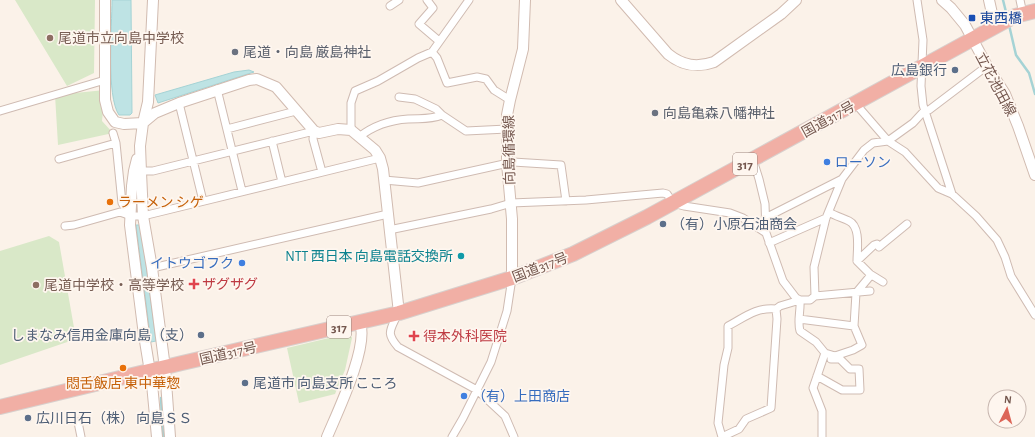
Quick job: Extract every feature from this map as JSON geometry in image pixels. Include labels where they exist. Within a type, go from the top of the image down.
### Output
[{"type":"highway","name":"国道317号","points":[[0,407],[182,363],[360,323],[399,313],[512,278],[573,254],[647,217],[998,25],[1024,14]]},
{"type":"street","points":[[105,0],[105,80],[107,106],[108,112],[115,122],[124,124],[143,123],[155,113],[179,103],[217,89],[257,79],[276,87],[314,131],[319,133],[338,129],[351,130],[375,150],[380,158],[384,180],[399,313],[390,333],[392,339],[398,347],[477,390],[505,416],[514,437]]},
{"type":"street","points":[[153,0],[148,102],[143,123],[130,225],[152,384],[156,437]]},
{"type":"street","points":[[390,6],[398,0]]},
{"type":"street","points":[[427,0],[433,8],[419,24],[439,41]]},
{"type":"street","points":[[351,130],[351,103],[355,91],[378,81],[418,58],[432,52],[469,0]]},
{"type":"street","name":"向島循環線","points":[[512,278],[511,203],[507,163],[507,129],[510,100],[523,49],[526,0]]},
{"type":"street","points":[[621,0],[668,54],[685,64],[695,66],[714,62],[781,14],[796,0]]},
{"type":"street","points":[[917,0],[923,40],[921,86],[922,105],[925,110],[952,194]]},
{"type":"street","points":[[942,0],[951,8],[965,25],[972,39]]},
{"type":"street","points":[[989,0],[998,25]]},
{"type":"street","points":[[1020,0],[1024,14]]},
{"type":"street","name":"立花池田線","points":[[972,39],[1005,94],[1035,175]]},
{"type":"street","points":[[432,52],[436,55],[446,83],[477,78],[486,79],[494,90],[510,100]]},
{"type":"street","points":[[815,296],[814,267],[827,215],[842,179],[864,150],[873,143],[888,140],[925,110],[929,110],[987,66]]},
{"type":"street","points":[[0,111],[105,80]]},
{"type":"street","points":[[217,89],[242,192]]},
{"type":"street","points":[[399,97],[415,99],[436,109],[442,115],[466,131],[507,129]]},
{"type":"street","points":[[179,103],[203,201]]},
{"type":"street","points":[[855,103],[888,140],[905,152],[938,188],[952,194],[976,216],[997,240],[1005,257],[1011,276],[1035,315]]},
{"type":"street","points":[[227,129],[296,111]]},
{"type":"street","points":[[359,137],[368,130],[389,122],[406,119],[433,119],[442,115]]},
{"type":"street","points":[[137,171],[153,171],[232,150],[314,131]]},
{"type":"street","points":[[314,131],[313,139],[322,172]]},
{"type":"street","points":[[113,133],[116,143],[122,203],[130,216]]},
{"type":"street","points":[[272,141],[282,182]]},
{"type":"street","points":[[59,159],[116,143]]},
{"type":"street","points":[[65,226],[74,225],[120,212],[130,216],[143,216],[380,158]]},
{"type":"street","points":[[753,160],[763,191],[766,233],[769,243],[782,281],[796,298],[800,300]]},
{"type":"street","points":[[384,180],[418,183],[513,162],[561,166],[566,201]]},
{"type":"street","points":[[137,171],[152,268],[165,368],[170,437]]},
{"type":"street","points":[[765,218],[842,179]]},
{"type":"street","points":[[389,230],[491,209],[511,203],[566,201],[663,193],[667,194],[673,203],[730,213],[743,218],[766,233]]},
{"type":"street","points":[[152,268],[388,214]]},
{"type":"street","points":[[769,243],[827,215],[838,217],[851,222],[856,227],[858,243],[857,261],[871,275],[883,282]]},
{"type":"street","points":[[857,261],[874,245],[876,244],[879,247],[907,224]]},
{"type":"street","points":[[824,356],[835,356],[853,350],[862,345],[854,326],[856,293],[871,275]]},
{"type":"street","points":[[452,437],[491,362],[507,311],[512,278]]},
{"type":"street","points":[[776,310],[765,308],[756,311],[728,326],[728,348],[724,365],[718,423],[722,437],[739,429],[746,419],[771,408],[776,310],[780,306],[800,300],[810,300],[815,296],[870,291]]},
{"type":"street","points":[[800,300],[800,331],[816,342],[824,356],[813,388],[822,411],[822,437]]},
{"type":"street","points":[[800,318],[854,326]]},
{"type":"street","points":[[327,437],[354,371],[361,338],[362,328],[360,323]]},
{"type":"street","points":[[817,376],[842,390],[860,390],[859,369],[850,369],[840,359],[824,356]]},
{"type":"street","points":[[78,422],[81,437]]},
{"type":"green space","points":[[15,0],[95,0],[94,73],[67,86]]},
{"type":"green space","points":[[105,90],[102,121],[113,133],[58,145],[55,95]]},
{"type":"green space","points":[[49,236],[59,242],[76,339],[0,365],[0,251]]},
{"type":"green space","points":[[350,333],[352,338],[345,370],[335,394],[299,403],[287,348]]},
{"type":"water","points":[[112,0],[131,0],[132,113],[130,115],[119,115],[112,93]]},
{"type":"water","points":[[249,70],[254,72],[158,103],[155,95],[234,72]]},
{"type":"water","points":[[136,225],[141,225],[156,341],[151,342]]},
{"type":"waterway","points":[[1003,0],[1007,16]]},
{"type":"waterway","points":[[1009,25],[1016,55],[1029,73],[1035,94]]},
{"type":"waterway","points":[[161,398],[163,437]]},
{"type":"place","name":"東西橋","points":[[972,18]]},
{"type":"place","name":"尾道市立向島中学校","points":[[50,38]]},
{"type":"place","name":"尾道・向島 厳島神社","points":[[235,52]]},
{"type":"place","name":"広島銀行","points":[[955,70]]},
{"type":"place","name":"向島亀森八幡神社","points":[[655,113]]},
{"type":"place","name":"ローソン","points":[[827,162]]},
{"type":"place","name":"ラーメン シゲ","points":[[110,202]]},
{"type":"place","name":"（有）小原石油商会","points":[[663,224]]},
{"type":"place","name":"NTT 西日本 向島電話交換所","points":[[461,256]]},
{"type":"place","name":"イトウゴフク","points":[[242,263]]},
{"type":"place","name":"ザグザグ","points":[[194,284]]},
{"type":"place","name":"尾道中学校・高等学校","points":[[36,285]]},
{"type":"place","name":"しまなみ信用金庫向島（支）","points":[[201,335]]},
{"type":"place","name":"得本外科医院","points":[[414,336]]},
{"type":"place","name":"悶舌飯店 東中華惣","points":[[123,368]]},
{"type":"place","name":"尾道市 向島支所 こころ","points":[[245,383]]},
{"type":"place","name":"（有）上田商店","points":[[464,396]]},
{"type":"place","name":"広川日石（株） 向島ＳＳ","points":[[28,418]]}]
